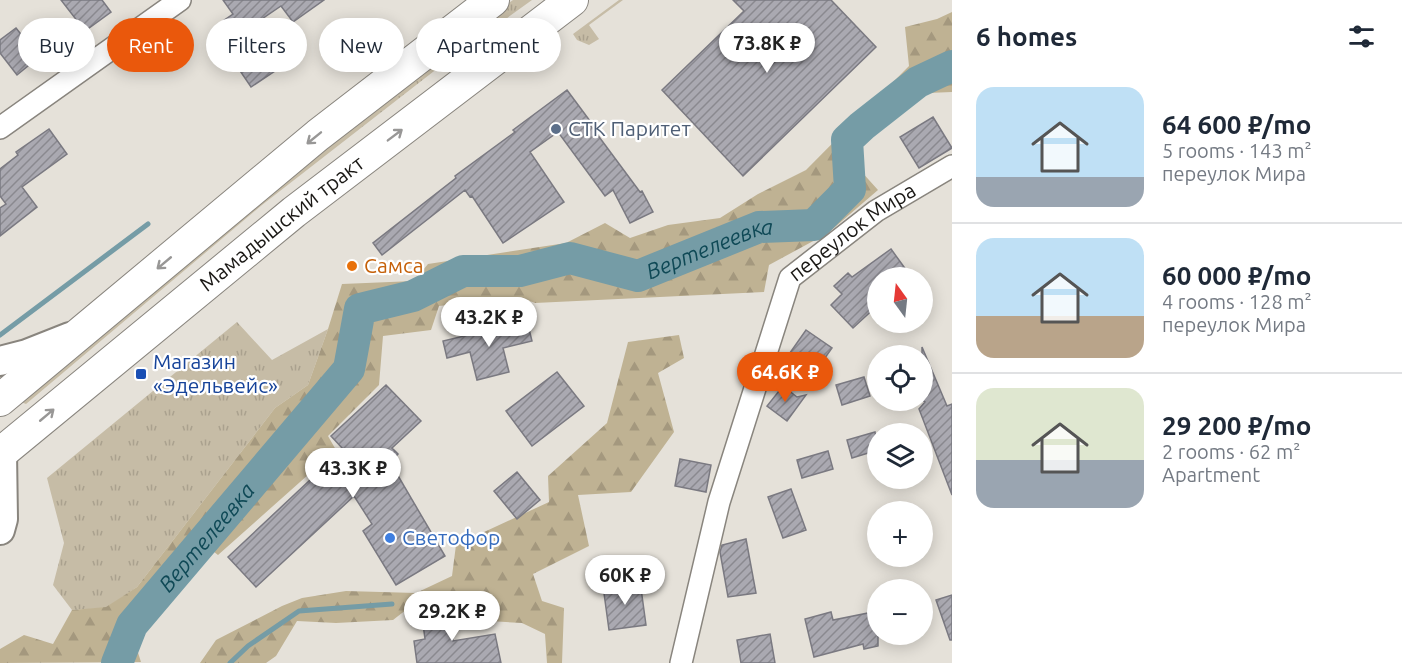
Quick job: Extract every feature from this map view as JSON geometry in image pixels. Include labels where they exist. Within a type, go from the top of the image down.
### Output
[{"type":"main road","name":"Мамадышский тракт","points":[[0,400],[318,135],[493,0]]},
{"type":"main road","name":"Мамадышский тракт","points":[[1,452],[294,212],[572,0]]},
{"type":"street","points":[[0,129],[180,0]]},
{"type":"street","name":"переулок Мира","points":[[681,663],[719,502],[790,278],[876,211],[952,166]]},
{"type":"street","points":[[0,361],[27,354],[83,332]]},
{"type":"street","points":[[0,530],[3,519],[1,452]]},
{"type":"green space","points":[[513,0],[532,0],[507,18],[488,18]]},
{"type":"green space","points":[[619,0],[623,0],[589,25],[599,39],[589,45],[577,40],[573,34]]},
{"type":"green space","points":[[952,12],[952,92],[928,93],[857,143],[860,170],[878,190],[828,233],[769,265],[764,292],[535,303],[519,297],[439,306],[431,330],[383,336],[379,385],[328,436],[336,450],[218,555],[205,545],[132,634],[141,662],[0,663],[0,649],[24,635],[53,644],[72,610],[106,607],[137,587],[275,408],[308,385],[342,284],[414,281],[428,264],[566,243],[605,223],[630,238],[668,225],[720,218],[758,194],[806,170],[909,66],[905,27],[937,19]]},
{"type":"green space","points":[[416,71],[433,72],[262,205],[26,404],[21,402]]},
{"type":"green space","points":[[237,322],[272,360],[328,329],[308,385],[275,408],[137,587],[106,608],[72,610],[53,585],[64,543],[47,478]]},
{"type":"green space","points":[[679,335],[684,358],[658,373],[674,432],[631,492],[578,495],[589,546],[533,574],[542,601],[564,608],[562,663],[547,663],[545,634],[522,623],[489,621],[469,603],[448,600],[411,606],[393,620],[336,623],[297,621],[276,656],[266,663],[200,663],[216,640],[302,598],[346,591],[416,593],[452,576],[456,545],[549,502],[548,476],[607,423],[628,342]]},
{"type":"building","points":[[61,0],[102,0],[111,12],[95,24],[95,18],[75,18]]},
{"type":"building","points":[[223,0],[324,0],[299,18],[290,18],[281,6],[263,18],[227,18],[233,14]]},
{"type":"building","points":[[733,0],[831,0],[876,47],[743,176],[662,90],[744,11]]},
{"type":"building","points":[[16,28],[18,31],[18,72],[21,72],[17,75],[0,53],[0,40]]},
{"type":"building","points":[[241,72],[274,72],[251,87]]},
{"type":"building","points":[[567,90],[640,192],[642,191],[653,212],[630,223],[613,190],[605,196],[558,132],[530,152],[564,202],[503,243],[472,196],[470,197],[465,190],[382,255],[373,243],[456,178],[455,176],[515,132],[513,130]]},
{"type":"building","points":[[933,117],[952,148],[919,168],[900,137]]},
{"type":"building","points":[[49,129],[67,154],[22,187],[37,207],[0,236],[0,208],[6,204],[0,196],[0,169],[18,155],[16,152]]},
{"type":"building","points":[[891,249],[904,267],[867,267],[867,315],[853,328],[831,305],[842,294],[834,286],[848,273],[852,277]]},
{"type":"building","points":[[527,321],[532,341],[503,348],[509,372],[477,380],[470,352],[447,358],[443,341]]},
{"type":"building","points":[[806,330],[832,348],[813,375],[787,357]]},
{"type":"building","points":[[557,372],[584,406],[532,446],[506,411]]},
{"type":"building","points":[[933,373],[947,406],[952,404],[952,495],[933,445],[933,423],[924,423],[920,411],[933,411]]},
{"type":"building","points":[[864,377],[867,397],[842,405],[836,385]]},
{"type":"building","points":[[386,385],[421,421],[392,448],[398,454],[390,462],[445,556],[396,585],[363,531],[372,524],[354,496],[256,587],[228,557],[343,449],[331,436]]},
{"type":"building","points":[[783,386],[797,397],[806,395],[787,421],[767,406]]},
{"type":"building","points":[[867,434],[867,453],[852,458],[847,440]]},
{"type":"building","points":[[828,451],[833,469],[802,478],[797,460]]},
{"type":"building","points":[[680,459],[711,465],[706,492],[675,486]]},
{"type":"building","points":[[517,472],[540,500],[517,519],[494,491]]},
{"type":"building","points":[[791,489],[806,530],[783,538],[768,497]]},
{"type":"building","points":[[746,539],[756,593],[728,597],[720,552],[722,545]]},
{"type":"building","points":[[640,581],[646,625],[609,630],[603,586]]},
{"type":"building","points":[[952,595],[952,640],[950,640],[936,600]]},
{"type":"building","points":[[448,605],[453,641],[495,634],[501,663],[417,663],[414,641],[425,639],[421,609]]},
{"type":"building","points":[[831,612],[833,620],[867,613],[867,645],[878,646],[864,649],[863,644],[814,657],[805,619]]},
{"type":"building","points":[[770,634],[775,663],[741,663],[737,640]]},
{"type":"waterway","name":"Вертелеевка","points":[[117,663],[132,625],[349,369],[360,309],[413,296],[463,271],[520,271],[570,258],[638,276],[759,227],[814,225],[850,189],[847,140],[918,82],[952,66]]},
{"type":"waterway","points":[[0,335],[148,224]]},
{"type":"waterway","points":[[230,663],[248,646],[299,611],[392,604]]},
{"type":"place","name":"СТК Паритет","points":[[556,129]]},
{"type":"place","name":"Самса","points":[[352,266]]},
{"type":"place","name":"Магазин «Эдельвейс»","points":[[141,374]]},
{"type":"place","name":"Светофор","points":[[390,538]]}]
